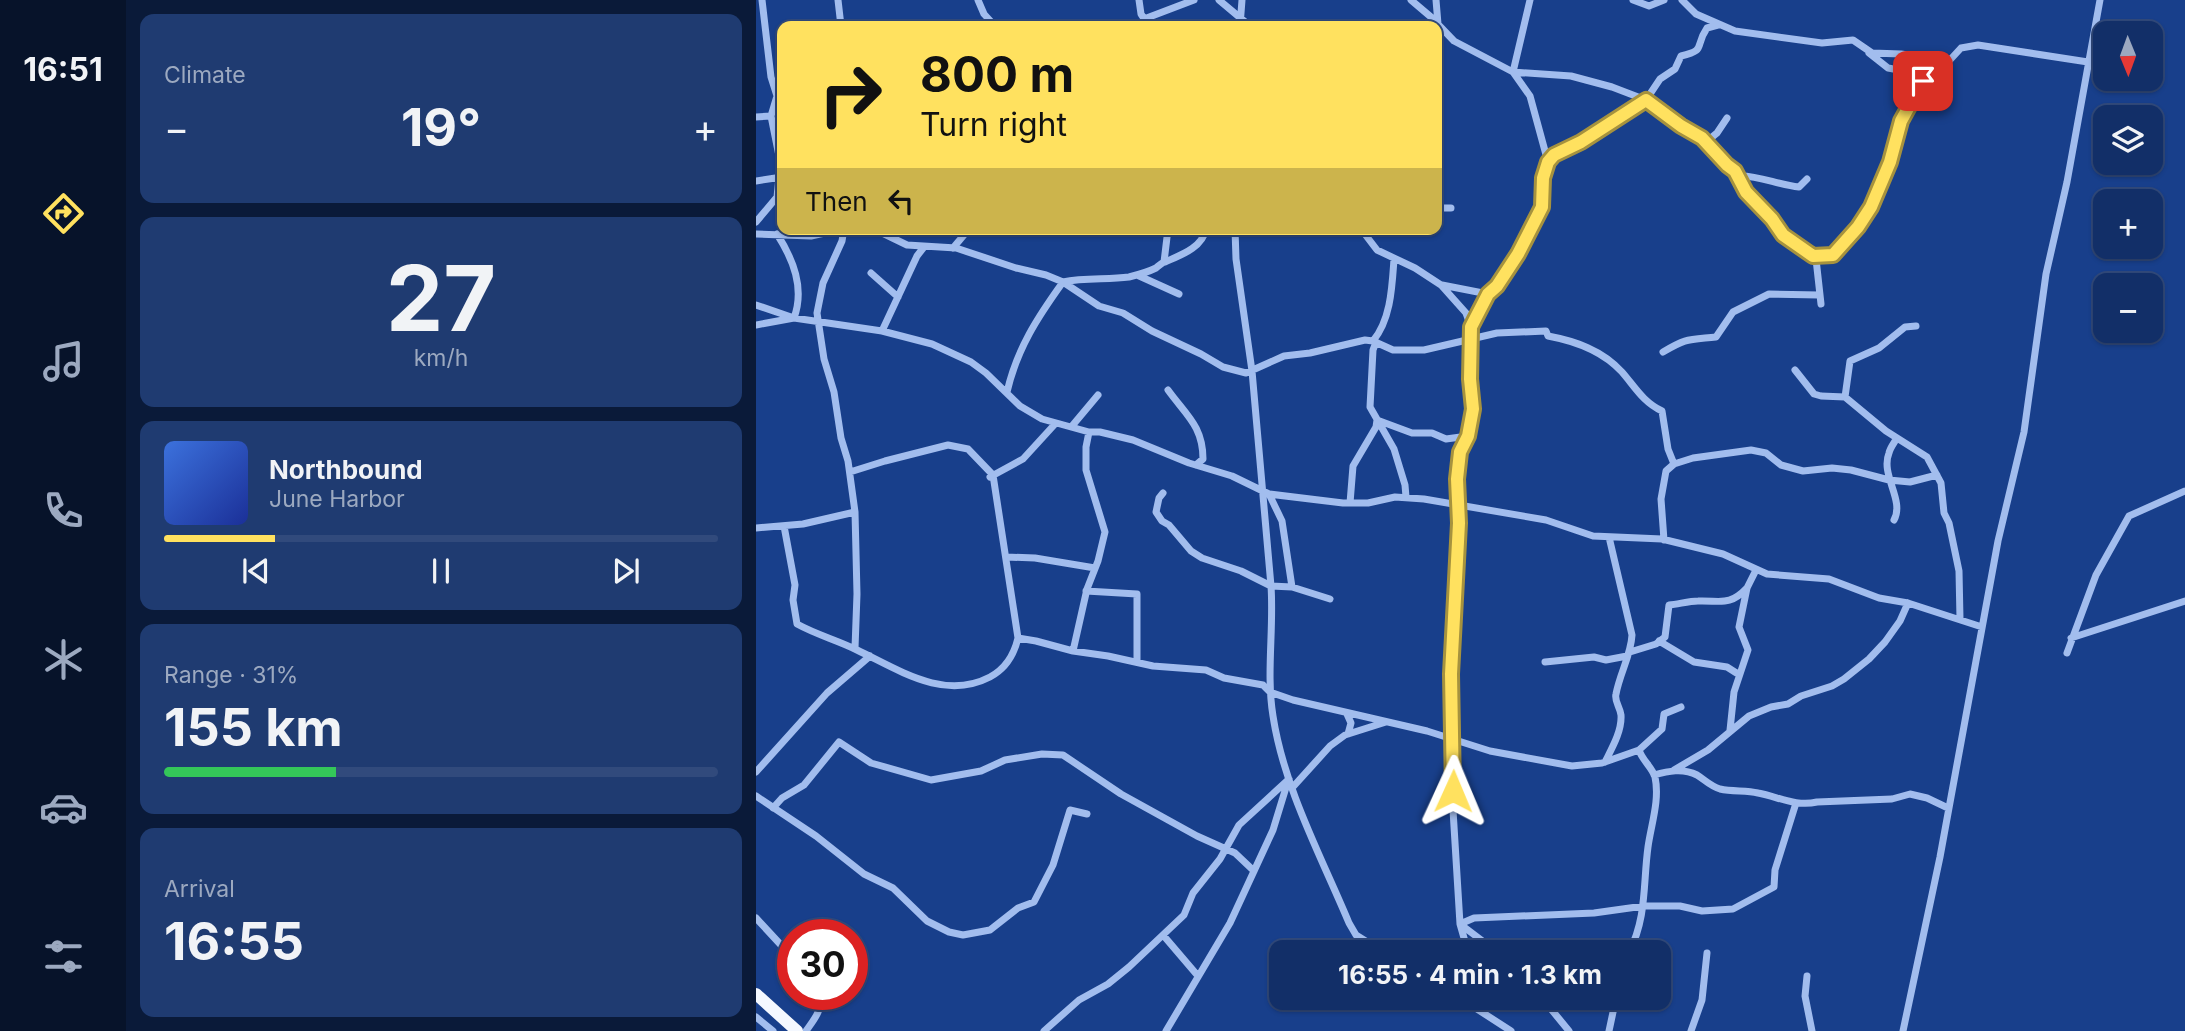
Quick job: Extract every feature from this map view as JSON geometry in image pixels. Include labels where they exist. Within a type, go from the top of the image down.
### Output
[{"type":"highway","points":[[756,994],[797,1031]]},
{"type":"street","points":[[762,0],[771,78],[777,96],[771,116],[777,151]]},
{"type":"street","points":[[838,0],[840,21]]},
{"type":"street","points":[[978,0],[984,15],[990,21]]},
{"type":"street","points":[[1139,0],[1145,21]]},
{"type":"street","points":[[1150,21],[1194,0]]},
{"type":"street","points":[[1219,0],[1240,21]]},
{"type":"street","points":[[1241,21],[1242,0]]},
{"type":"street","points":[[1411,0],[1435,21]]},
{"type":"street","points":[[1436,0],[1439,21]]},
{"type":"street","points":[[1530,0],[1513,72],[1530,96],[1548,162]]},
{"type":"street","points":[[1633,0],[1649,6],[1664,0]]},
{"type":"street","points":[[1682,0],[1696,14],[1748,34],[1822,43],[1853,40],[1888,68],[1931,76]]},
{"type":"street","points":[[1903,1031],[1940,857],[1998,541],[2024,432],[2046,274],[2067,183],[2100,0]]},
{"type":"street","points":[[1465,940],[1460,924],[1453,810],[1451,674],[1459,523],[1458,461],[1468,436],[1473,409],[1469,340],[1471,327],[1488,294],[1497,286],[1518,254],[1542,207],[1543,178],[1548,162],[1554,155],[1581,142],[1646,100],[1660,79],[1675,69],[1681,56],[1699,50],[1701,37],[1707,28],[1719,25]]},
{"type":"street","points":[[1442,28],[1463,47],[1513,72],[1571,76],[1646,100],[1706,142],[1738,176],[1746,192],[1772,219],[1777,230],[1813,256],[1818,263],[1821,304]]},
{"type":"street","points":[[1813,256],[1833,255],[1866,216],[1890,162],[1901,121],[1920,85],[1939,72],[1961,48],[1970,45],[2088,62]]},
{"type":"street","points":[[1866,51],[1949,61]]},
{"type":"street","points":[[756,117],[771,116]]},
{"type":"street","points":[[1706,142],[1717,133],[1727,118]]},
{"type":"street","points":[[1738,176],[1750,175],[1778,185],[1799,187],[1807,179]]},
{"type":"street","points":[[756,181],[777,176]]},
{"type":"street","points":[[777,198],[757,220],[775,234],[789,251],[799,292],[799,304],[794,318]]},
{"type":"street","points":[[1442,208],[1451,208]]},
{"type":"street","points":[[756,234],[775,234]]},
{"type":"street","points":[[793,235],[816,235]]},
{"type":"street","points":[[843,235],[819,298],[818,321],[850,472],[855,512],[855,648]]},
{"type":"street","points":[[886,235],[907,245],[953,248],[1046,275],[1063,282],[1099,306],[1123,313],[1223,367],[1245,373],[1284,356],[1374,341],[1393,350],[1424,350],[1497,333],[1546,331],[1548,336],[1574,340],[1593,350],[1623,373],[1632,387],[1664,414],[1668,449],[1674,464]]},
{"type":"street","points":[[953,248],[964,235]]},
{"type":"street","points":[[1164,262],[1167,235]]},
{"type":"street","points":[[1007,392],[1027,334],[1063,282],[1137,275],[1186,253],[1202,240],[1204,235]]},
{"type":"street","points":[[1235,235],[1266,492],[1273,633],[1270,692],[1273,717],[1292,788],[1352,929],[1363,940]]},
{"type":"street","points":[[1366,235],[1377,250],[1415,268],[1441,285],[1466,313],[1471,327]]},
{"type":"street","points":[[882,331],[917,256],[924,247]]},
{"type":"street","points":[[1394,260],[1389,305],[1374,341],[1370,407],[1394,449],[1406,497]]},
{"type":"street","points":[[871,273],[898,298]]},
{"type":"street","points":[[1137,275],[1179,294]]},
{"type":"street","points":[[1441,285],[1488,294]]},
{"type":"street","points":[[1662,352],[1675,343],[1691,338],[1716,337],[1733,313],[1769,294],[1819,295]]},
{"type":"street","points":[[756,305],[794,318],[882,331],[932,344],[978,367],[1031,413],[1055,424],[1133,440],[1232,476],[1266,492],[1350,503],[1406,497],[1546,520],[1583,534],[1664,540],[1723,554],[1756,570],[1786,578],[1829,579],[1880,598],[1908,603],[1982,627]]},
{"type":"street","points":[[756,325],[794,318]]},
{"type":"street","points":[[1845,397],[1850,361],[1879,348],[1905,327],[1916,327]]},
{"type":"street","points":[[1795,370],[1814,394],[1845,397],[1872,421],[1927,457],[1941,482],[1944,513],[1949,523],[1959,571],[1960,619]]},
{"type":"street","points":[[1168,390],[1199,431],[1203,459],[1196,465]]},
{"type":"street","points":[[1072,426],[1098,395]]},
{"type":"street","points":[[1377,420],[1412,433],[1432,433],[1446,439],[1468,436]]},
{"type":"street","points":[[1350,503],[1353,466],[1376,427],[1377,420]]},
{"type":"street","points":[[991,476],[1023,459],[1055,424]]},
{"type":"street","points":[[1073,652],[1086,591],[1096,568],[1105,532],[1086,470],[1089,432]]},
{"type":"street","points":[[1894,520],[1897,508],[1887,468],[1888,454],[1897,438]]},
{"type":"street","points":[[784,526],[795,585],[793,600],[797,624],[918,678],[949,687],[974,685],[994,674],[1008,662],[1018,638],[991,476],[968,449],[948,446],[850,472]]},
{"type":"street","points":[[1664,540],[1661,499],[1666,471],[1674,464],[1707,455],[1751,450],[1766,453],[1781,465],[1792,469],[1802,471],[1832,468],[1910,482],[1937,475]]},
{"type":"street","points":[[2067,653],[2096,575],[2129,516],[2185,491]]},
{"type":"street","points":[[1266,492],[1282,520],[1292,587]]},
{"type":"street","points":[[1163,493],[1156,512],[1161,521],[1169,525],[1191,551],[1202,558],[1241,571],[1271,586],[1292,587],[1331,599]]},
{"type":"street","points":[[756,528],[784,526],[855,512]]},
{"type":"street","points":[[1605,762],[1620,726],[1620,713],[1615,698],[1632,635],[1609,537]]},
{"type":"street","points":[[1006,557],[1035,558],[1096,568]]},
{"type":"street","points":[[1730,730],[1738,674],[1748,650],[1739,627],[1747,588],[1756,570]]},
{"type":"street","points":[[1545,662],[1594,657],[1606,660],[1637,651],[1665,636],[1669,605],[1685,604],[1694,600],[1731,601],[1747,588]]},
{"type":"street","points":[[1086,591],[1137,594],[1137,662]]},
{"type":"street","points":[[2071,638],[2185,601]]},
{"type":"street","points":[[1654,775],[1674,770],[1708,750],[1749,716],[1771,707],[1788,704],[1801,696],[1844,680],[1885,642],[1900,621],[1908,603]]},
{"type":"street","points":[[1018,638],[1036,640],[1073,652],[1206,670],[1224,678],[1263,685],[1270,692],[1293,700],[1454,739],[1490,751],[1572,766],[1605,762],[1639,750],[1662,729],[1664,714],[1682,707]]},
{"type":"street","points":[[1659,641],[1694,662],[1727,667],[1738,674]]},
{"type":"street","points":[[756,772],[827,693],[870,656]]},
{"type":"street","points":[[1347,713],[1351,723],[1349,734]]},
{"type":"street","points":[[1292,788],[1330,746],[1349,734],[1387,722]]},
{"type":"street","points":[[774,808],[782,798],[804,785],[839,742],[872,762],[931,780],[982,771],[1005,760],[1042,754],[1063,755],[1128,797],[1197,836],[1235,853],[1254,871]]},
{"type":"street","points":[[1635,940],[1644,906],[1648,846],[1656,806],[1654,775],[1639,750]]},
{"type":"street","points":[[1674,770],[1696,775],[1720,789],[1759,793],[1805,805],[1817,802],[1892,799],[1910,794],[1927,798],[1948,808]]},
{"type":"street","points":[[1044,1031],[1079,1000],[1108,984],[1184,915],[1193,893],[1226,849],[1233,833],[1289,779]]},
{"type":"street","points":[[1166,1031],[1230,923],[1273,830],[1289,779]]},
{"type":"street","points":[[756,796],[816,836],[864,874],[893,888],[927,921],[949,932],[963,935],[990,930],[1018,908],[1034,902],[1054,865],[1070,810],[1087,814]]},
{"type":"street","points":[[1460,924],[1474,918],[1594,913],[1644,906],[1680,906],[1702,911],[1733,909],[1774,887],[1775,870],[1797,803]]},
{"type":"street","points":[[756,918],[777,941]]},
{"type":"street","points":[[1460,924],[1481,940]]},
{"type":"street","points":[[1163,935],[1198,976]]},
{"type":"street","points":[[1691,1031],[1702,1000],[1707,953]]},
{"type":"street","points":[[1807,976],[1805,996],[1812,1031]]},
{"type":"street","points":[[806,1031],[820,1010]]},
{"type":"street","points":[[1479,1010],[1511,1031]]},
{"type":"street","points":[[1552,1010],[1569,1031]]},
{"type":"street","points":[[1609,1031],[1613,1010]]},
{"type":"street","points":[[756,1017],[774,1031],[786,1020]]},
{"type":"route","points":[[1453,791],[1451,674],[1459,523],[1457,479],[1460,452],[1468,436],[1473,409],[1469,340],[1471,327],[1488,294],[1497,286],[1518,254],[1542,207],[1543,178],[1548,162],[1554,155],[1581,142],[1646,100],[1689,132],[1702,138],[1735,171],[1746,192],[1783,235],[1813,256],[1833,255],[1858,227],[1871,207],[1890,162],[1901,121],[1923,81]]}]
